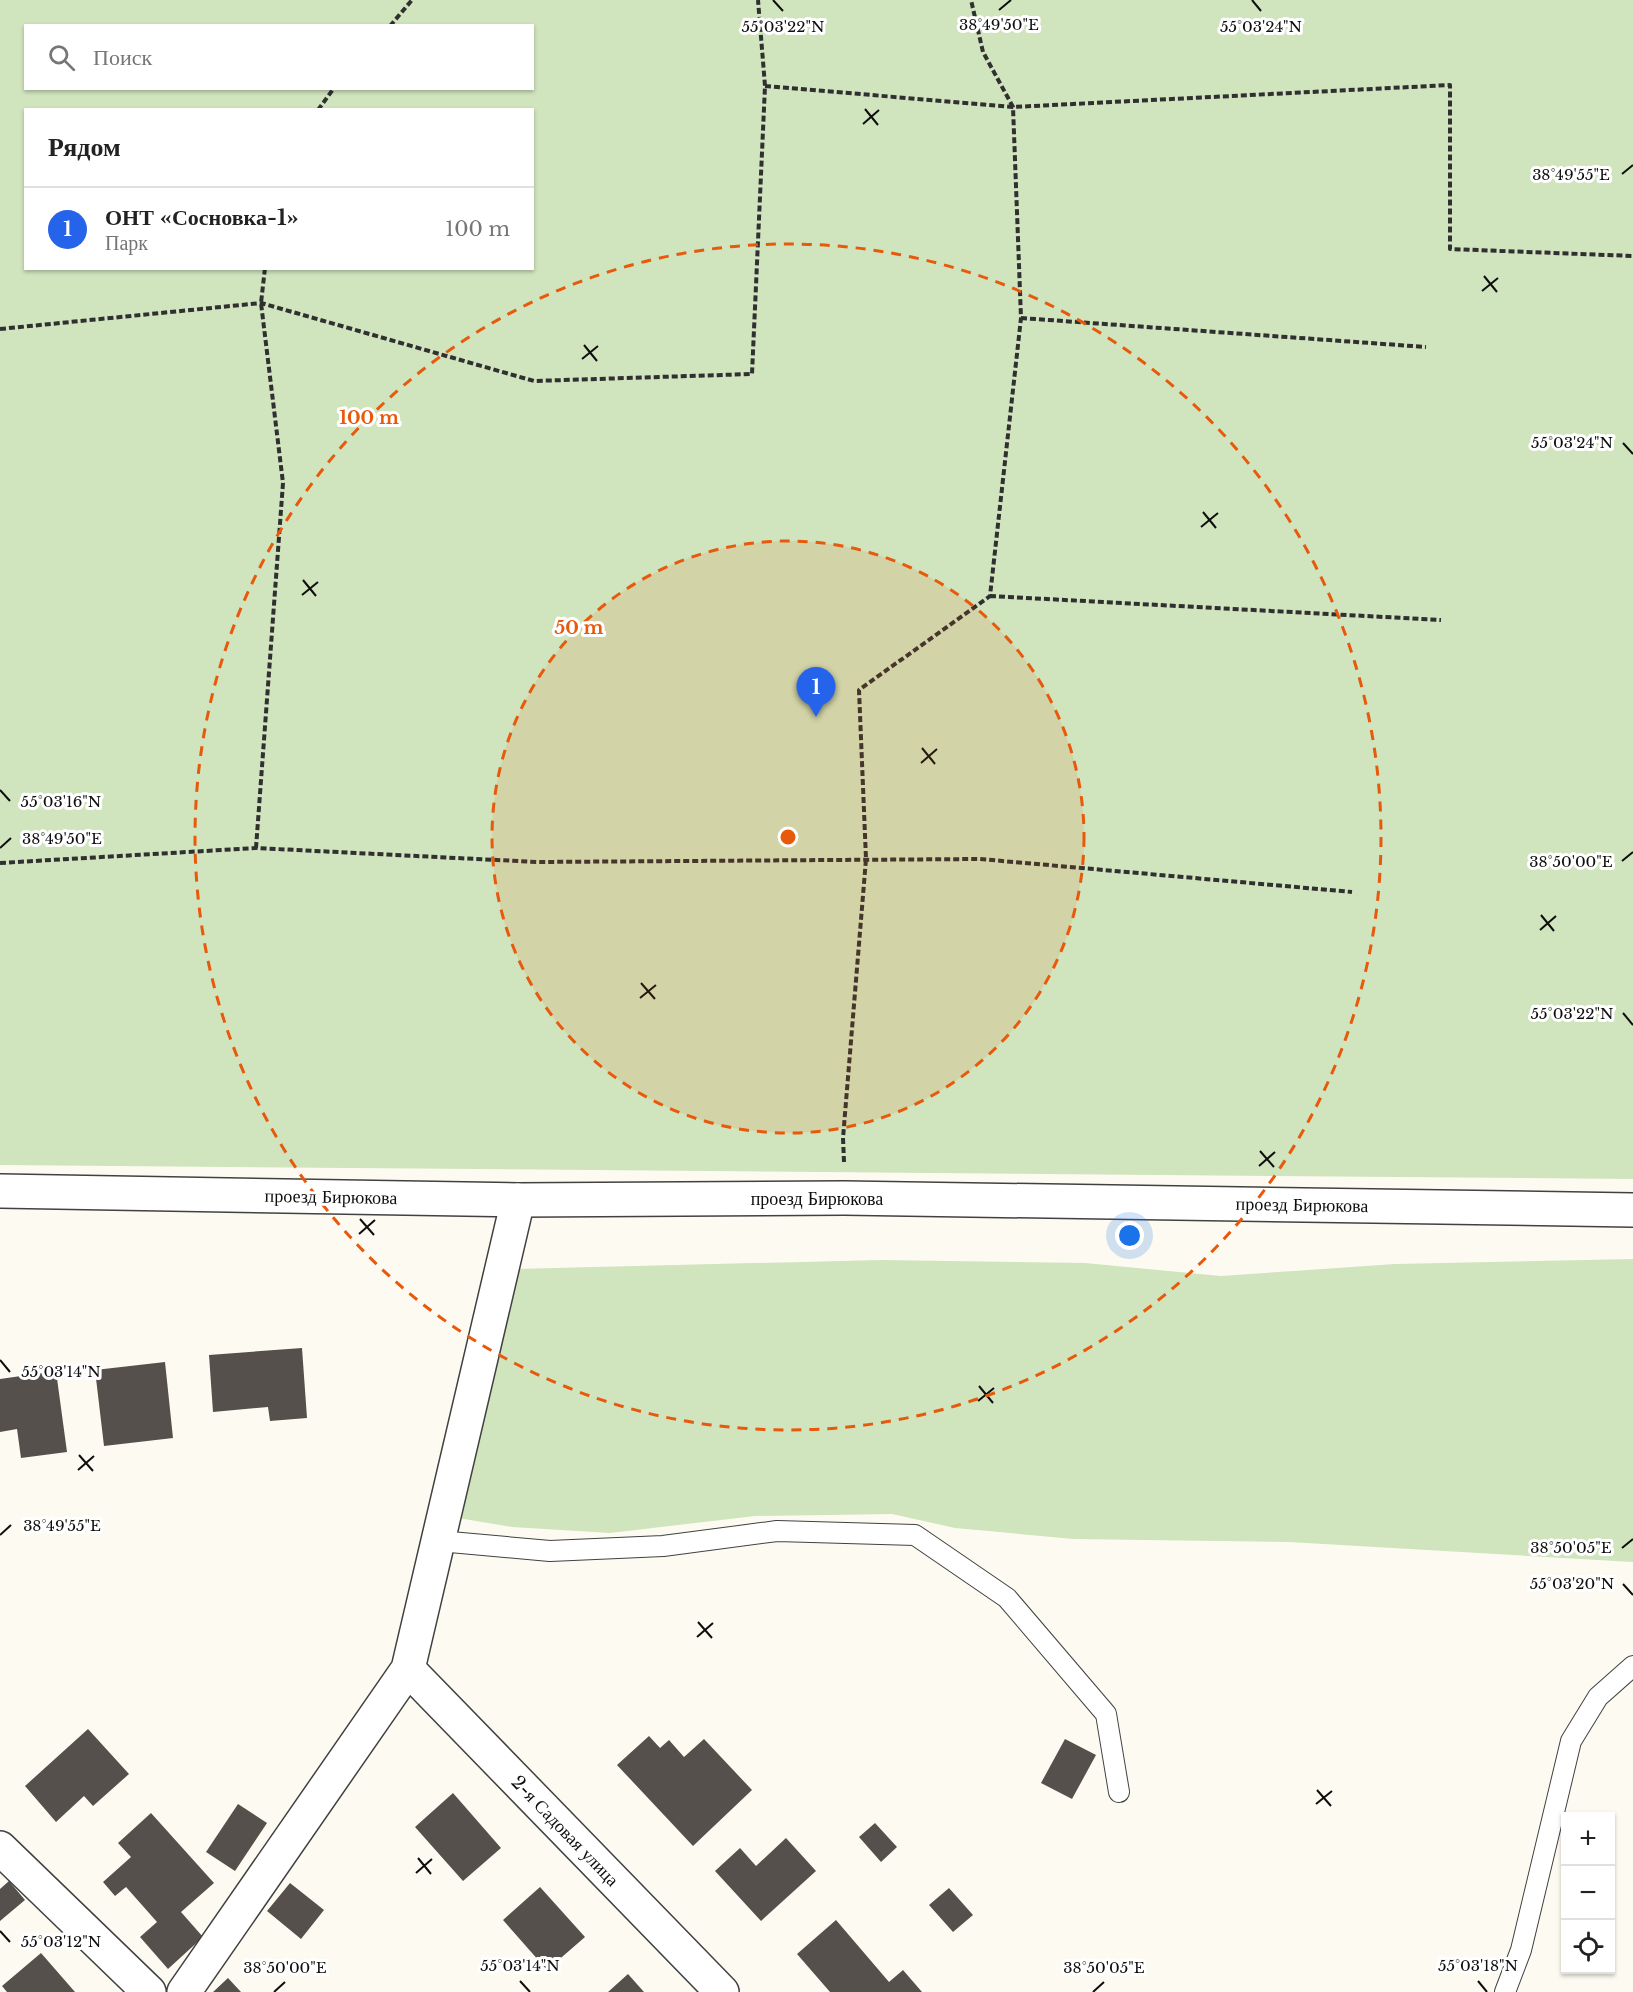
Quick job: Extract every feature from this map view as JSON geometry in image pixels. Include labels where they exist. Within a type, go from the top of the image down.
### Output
[{"type":"street","name":"проезд Бирюкова","points":[[0,1191],[518,1200],[844,1198],[1633,1210]]},
{"type":"street","points":[[184,1992],[408,1669],[518,1200]]},
{"type":"street","name":"2-я Садовая улица","points":[[408,1669],[722,1992]]},
{"type":"street","points":[[0,1848],[149,1992]]},
{"type":"lane","points":[[439,1541],[549,1551],[663,1546],[777,1531],[915,1535],[1007,1598],[1106,1714],[1119,1792]]},
{"type":"lane","points":[[1505,1992],[1521,1950],[1571,1741],[1598,1697],[1633,1666]]},
{"type":"path","points":[[392,24],[412,0]]},
{"type":"path","points":[[0,329],[261,303],[534,381],[752,374],[765,86],[758,0]]},
{"type":"path","points":[[970,0],[983,52],[1013,107],[1021,318],[990,596]]},
{"type":"path","points":[[765,86],[1013,107],[1450,85],[1450,249],[1633,256]]},
{"type":"path","points":[[319,108],[333,90]]},
{"type":"path","points":[[256,848],[283,483],[261,303],[265,270]]},
{"type":"path","points":[[1021,318],[1426,347]]},
{"type":"path","points":[[844,1198],[843,1138],[866,859],[859,690],[990,596],[1441,620]]},
{"type":"path","points":[[0,863],[256,848],[537,862],[980,859],[1352,892]]},
{"type":"green space","points":[[0,0],[1633,0],[1633,1179],[0,1165]]},
{"type":"green space","points":[[1633,1259],[1633,1562],[1289,1542],[1073,1539],[955,1528],[892,1514],[755,1516],[610,1533],[512,1527],[452,1517],[514,1269],[881,1260],[1085,1263],[1221,1276],[1395,1264]]},
{"type":"building","points":[[302,1348],[307,1418],[270,1421],[268,1407],[213,1412],[209,1355]]},
{"type":"building","points":[[165,1362],[173,1438],[104,1446],[95,1370]]},
{"type":"building","points":[[56,1371],[67,1452],[21,1458],[17,1429],[0,1432],[0,1379]]},
{"type":"building","points":[[88,1729],[129,1774],[93,1806],[84,1796],[56,1822],[25,1786]]},
{"type":"building","points":[[649,1736],[660,1748],[669,1740],[684,1757],[704,1739],[752,1790],[693,1846],[617,1765]]},
{"type":"building","points":[[1065,1739],[1096,1755],[1072,1799],[1041,1783]]},
{"type":"building","points":[[453,1793],[501,1848],[463,1881],[415,1827]]},
{"type":"building","points":[[238,1804],[267,1823],[235,1871],[206,1852]]},
{"type":"building","points":[[151,1813],[214,1883],[181,1912],[203,1937],[168,1969],[140,1937],[157,1922],[126,1887],[115,1896],[103,1882],[131,1857],[118,1843]]},
{"type":"building","points":[[875,1823],[897,1847],[881,1862],[859,1837]]},
{"type":"building","points":[[786,1838],[816,1871],[761,1921],[715,1871],[740,1848],[756,1866]]},
{"type":"building","points":[[9,1881],[25,1900],[0,1921],[0,1889]]},
{"type":"building","points":[[290,1883],[324,1910],[301,1939],[267,1911]]},
{"type":"building","points":[[540,1887],[585,1937],[547,1970],[503,1920]]},
{"type":"building","points":[[949,1888],[973,1915],[953,1932],[929,1905]]},
{"type":"building","points":[[836,1920],[889,1982],[903,1970],[922,1992],[830,1992],[797,1954]]},
{"type":"building","points":[[41,1953],[75,1992],[7,1992],[2,1986]]},
{"type":"building","points":[[628,1974],[644,1992],[608,1992]]},
{"type":"building","points":[[228,1978],[241,1992],[213,1992]]},
{"type":"place","name":"ОНТ «Сосновка-1»","points":[[816,717]]}]
